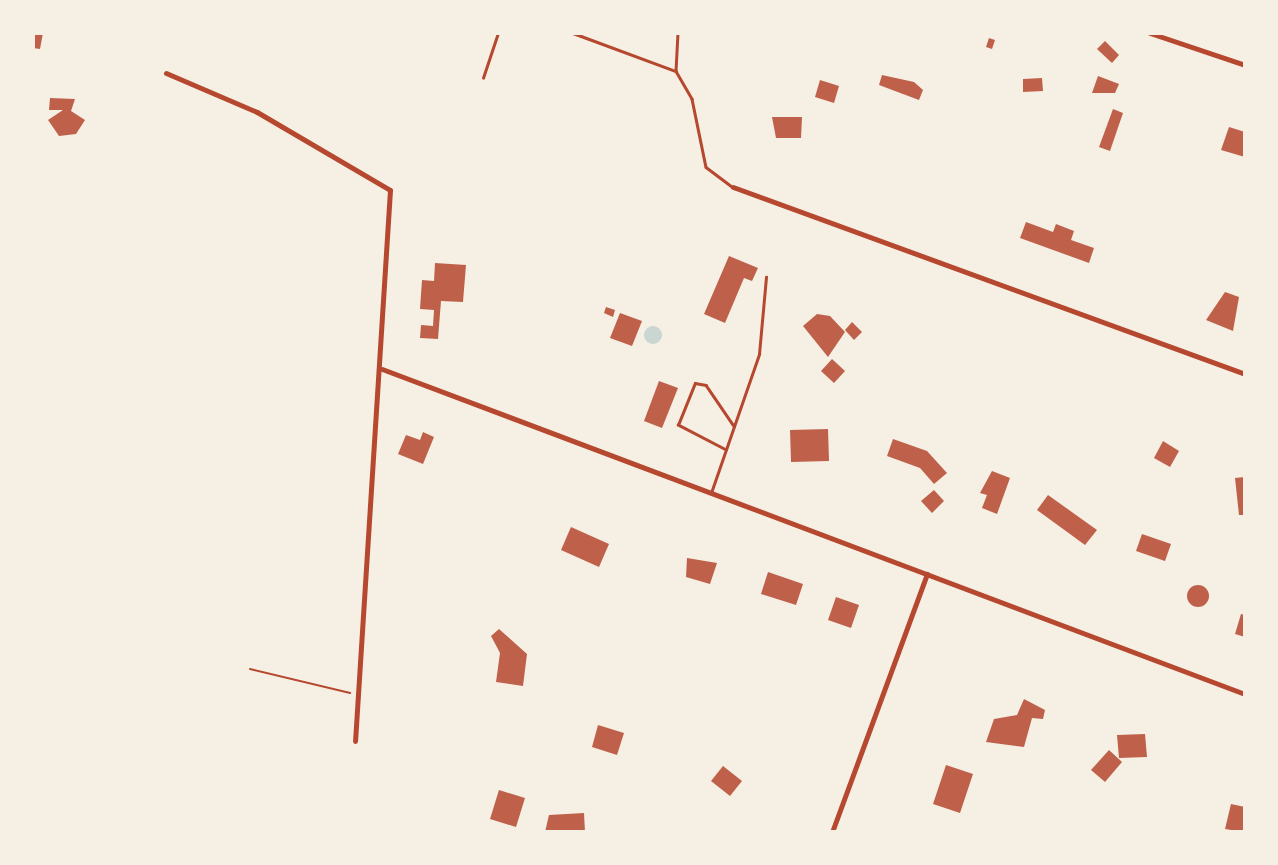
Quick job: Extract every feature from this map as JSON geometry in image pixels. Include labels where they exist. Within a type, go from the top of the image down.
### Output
[{"type":"street","points":[[1150,33],[1245,65]]},
{"type":"street","points":[[166,73],[257,112],[390,190],[382,369],[355,741]]},
{"type":"street","points":[[733,187],[1245,374]]},
{"type":"street","points":[[382,369],[1245,694]]},
{"type":"street","points":[[832,832],[927,574]]},
{"type":"lane","points":[[483,78],[498,33]]},
{"type":"lane","points":[[572,33],[677,71]]},
{"type":"lane","points":[[678,33],[677,71],[692,99],[706,167],[733,187]]},
{"type":"lane","points":[[711,493],[760,354],[766,277]]},
{"type":"lane","points":[[726,450],[678,425],[695,383],[706,384],[734,426]]},
{"type":"path","points":[[250,669],[359,695]]},
{"type":"shaded area","points":[[653,326],[659,329],[662,335],[659,341],[653,344],[647,341],[644,335],[647,329]]},
{"type":"building","points":[[33,33],[43,33],[40,49],[33,48]]},
{"type":"building","points":[[989,38],[995,40],[992,49],[986,47]]},
{"type":"building","points":[[1105,41],[1119,55],[1112,63],[1097,49]]},
{"type":"building","points":[[882,75],[914,82],[923,90],[919,100],[879,85]]},
{"type":"building","points":[[1098,76],[1119,84],[1115,93],[1092,93]]},
{"type":"building","points":[[1042,78],[1043,91],[1023,92],[1023,79]]},
{"type":"building","points":[[820,80],[839,86],[834,103],[815,97]]},
{"type":"building","points":[[50,98],[75,99],[71,111],[85,120],[76,134],[59,136],[48,120],[63,110],[49,110]]},
{"type":"building","points":[[1113,109],[1123,113],[1110,151],[1099,147]]},
{"type":"building","points":[[772,117],[802,117],[801,138],[776,138]]},
{"type":"building","points":[[1229,127],[1245,132],[1245,157],[1221,150]]},
{"type":"building","points":[[1026,222],[1053,232],[1056,224],[1074,231],[1071,240],[1094,248],[1089,263],[1020,238]]},
{"type":"building","points":[[729,256],[758,268],[752,281],[744,278],[725,323],[704,314]]},
{"type":"building","points":[[435,263],[466,265],[463,302],[441,301],[438,339],[420,338],[421,325],[433,326],[434,310],[420,309],[422,280],[434,281]]},
{"type":"building","points":[[1225,292],[1239,297],[1233,331],[1206,320]]},
{"type":"building","points":[[606,307],[615,310],[613,317],[604,313]]},
{"type":"building","points":[[620,313],[642,321],[632,346],[610,338]]},
{"type":"building","points":[[817,314],[830,316],[845,332],[828,357],[803,326]]},
{"type":"building","points":[[852,322],[862,332],[854,340],[845,330]]},
{"type":"building","points":[[832,359],[845,371],[834,383],[821,371]]},
{"type":"building","points":[[659,381],[678,388],[662,428],[644,421]]},
{"type":"building","points":[[828,429],[829,461],[791,462],[790,430]]},
{"type":"building","points":[[423,432],[434,437],[423,464],[398,454],[406,435],[420,440]]},
{"type":"building","points":[[893,439],[927,451],[947,473],[934,484],[920,468],[887,456]]},
{"type":"building","points":[[1163,441],[1179,451],[1170,467],[1154,458]]},
{"type":"building","points":[[992,471],[1010,478],[997,514],[982,508],[987,495],[980,493]]},
{"type":"building","points":[[1245,477],[1245,515],[1239,515],[1235,478]]},
{"type":"building","points":[[934,490],[944,501],[932,513],[921,501]]},
{"type":"building","points":[[1048,495],[1097,530],[1085,545],[1037,510]]},
{"type":"building","points":[[571,527],[609,544],[599,567],[561,550]]},
{"type":"building","points":[[1142,534],[1171,544],[1165,561],[1136,551]]},
{"type":"building","points":[[687,558],[717,563],[710,584],[686,577]]},
{"type":"building","points":[[768,572],[803,584],[796,605],[761,594]]},
{"type":"building","points":[[1198,585],[1208,592],[1209,596],[1202,606],[1198,607],[1188,600],[1187,596],[1194,586]]},
{"type":"building","points":[[836,597],[859,605],[851,628],[828,620]]},
{"type":"building","points":[[1241,614],[1245,615],[1245,637],[1235,634]]},
{"type":"building","points":[[499,629],[527,654],[523,686],[496,682],[500,653],[491,636]]},
{"type":"building","points":[[1024,699],[1045,710],[1043,719],[1032,718],[1024,747],[986,742],[994,719],[1017,715]]},
{"type":"building","points":[[598,725],[624,733],[617,755],[592,747]]},
{"type":"building","points":[[1145,734],[1147,757],[1119,758],[1117,735]]},
{"type":"building","points":[[1109,750],[1122,762],[1105,782],[1091,770]]},
{"type":"building","points":[[946,765],[973,774],[960,813],[933,804]]},
{"type":"building","points":[[723,766],[742,781],[730,796],[711,781]]},
{"type":"building","points":[[499,790],[525,798],[516,827],[490,819]]},
{"type":"building","points":[[1231,804],[1245,807],[1244,832],[1225,829]]},
{"type":"building","points":[[584,813],[585,832],[545,832],[549,815]]}]
